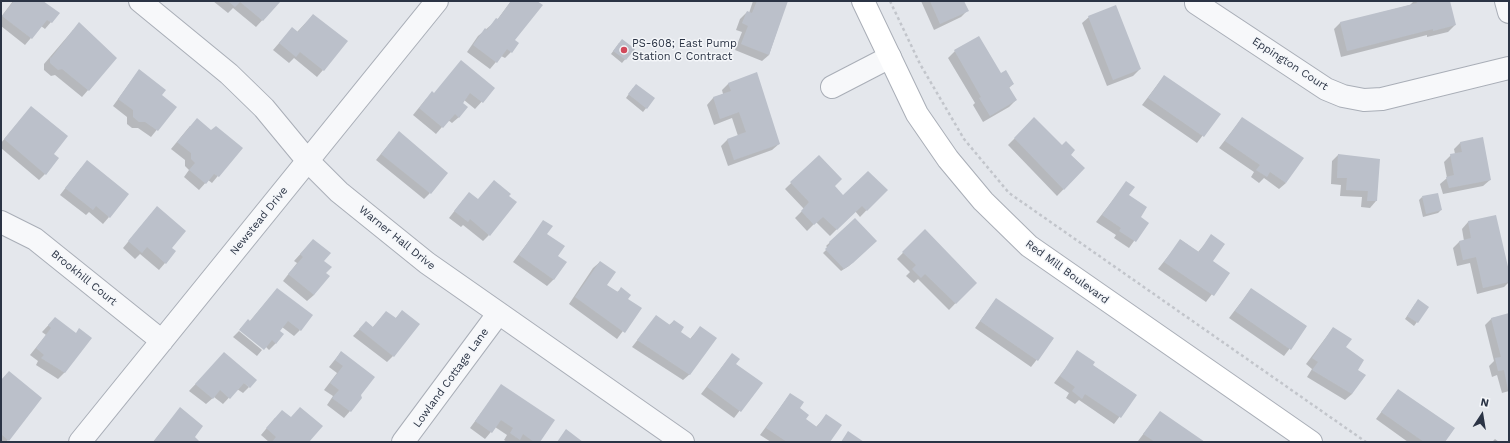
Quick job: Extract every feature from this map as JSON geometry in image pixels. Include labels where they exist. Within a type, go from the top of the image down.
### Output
[{"type":"street","name":"Warner Hall Drive","points":[[140,1],[229,74],[264,108],[307,160],[339,192],[409,249],[498,314],[682,442]]},
{"type":"street","name":"Newstead Drive","points":[[80,442],[437,1]]},
{"type":"street","name":"Red Mill Boulevard","points":[[862,1],[918,114],[948,159],[983,201],[1029,246],[1311,442]]},
{"type":"street","points":[[1506,1],[1509,12]]},
{"type":"street","name":"Eppington Court","points":[[1196,3],[1326,89],[1343,96],[1364,100],[1382,99],[1509,68]]},
{"type":"street","points":[[832,87],[890,58]]},
{"type":"street","name":"Brookhill Court","points":[[1,222],[35,239],[162,341]]},
{"type":"street","name":"Lowland Cottage Lane","points":[[403,442],[498,314]]},
{"type":"path","points":[[890,1],[920,64],[964,139],[1009,193],[1366,442]]},
{"type":"building","points":[[14,1],[43,1],[60,13],[52,23],[47,20],[32,39],[2,16]]},
{"type":"building","points":[[228,1],[281,1],[263,21],[240,2],[235,7]]},
{"type":"building","points":[[511,1],[537,1],[543,5],[515,40],[519,43],[512,53],[507,49],[497,63],[473,45],[485,28],[487,30],[496,18],[498,19]]},
{"type":"building","points":[[757,1],[788,1],[769,55],[741,44],[748,26],[742,23],[747,11],[752,13]]},
{"type":"building","points":[[930,1],[964,1],[969,11],[940,24]]},
{"type":"building","points":[[1416,1],[1450,1],[1456,25],[1433,31],[1433,29],[1347,51],[1340,22],[1417,3]]},
{"type":"building","points":[[1116,5],[1141,69],[1113,80],[1088,16]]},
{"type":"building","points":[[313,14],[348,41],[324,71],[300,52],[296,57],[279,43],[292,27],[298,32]]},
{"type":"building","points":[[79,22],[117,58],[89,91],[62,69],[58,70],[50,63],[50,57],[51,58]]},
{"type":"building","points":[[979,36],[1001,73],[1006,70],[1014,84],[1009,87],[1017,100],[990,116],[954,50]]},
{"type":"building","name":"PS-608; East Pump Station C Contract","points":[[622,39],[635,49],[626,60],[613,51]]},
{"type":"building","points":[[461,60],[495,88],[483,103],[470,93],[463,103],[468,107],[459,118],[455,114],[443,128],[419,108],[432,91],[434,93]]},
{"type":"building","points":[[139,69],[166,90],[162,95],[177,107],[158,131],[145,122],[139,122],[133,117],[133,110],[118,99]]},
{"type":"building","points":[[757,72],[780,144],[734,160],[727,139],[746,132],[739,112],[720,119],[713,97],[731,91],[728,83]]},
{"type":"building","points":[[1164,75],[1221,114],[1204,137],[1148,98]]},
{"type":"building","points":[[636,84],[655,98],[647,109],[628,94]]},
{"type":"building","points":[[31,106],[68,136],[54,154],[59,158],[46,175],[4,139]]},
{"type":"building","points":[[1034,117],[1062,145],[1066,141],[1075,150],[1071,155],[1085,168],[1064,190],[1014,138]]},
{"type":"building","points":[[1242,117],[1304,158],[1286,183],[1270,172],[1267,177],[1256,170],[1260,165],[1225,141]]},
{"type":"building","points":[[197,118],[211,130],[216,126],[243,148],[219,177],[214,174],[206,184],[189,170],[195,163],[191,159],[191,153],[177,142]]},
{"type":"building","points":[[399,131],[448,173],[431,194],[381,154]]},
{"type":"building","points":[[1483,137],[1491,180],[1449,188],[1446,177],[1454,175],[1450,154],[1462,152],[1460,142]]},
{"type":"building","points":[[1338,154],[1380,159],[1377,201],[1367,201],[1368,191],[1346,190],[1347,178],[1337,178]]},
{"type":"building","points":[[819,155],[842,179],[835,186],[843,195],[868,171],[888,190],[867,211],[862,206],[837,230],[823,217],[814,225],[801,211],[809,202],[790,182]]},
{"type":"building","points":[[87,160],[129,194],[110,218],[96,206],[93,210],[65,188]]},
{"type":"building","points":[[494,180],[511,194],[509,196],[517,202],[490,236],[470,219],[468,222],[454,211],[469,192],[478,199]]},
{"type":"building","points":[[1126,181],[1135,187],[1129,195],[1147,207],[1141,217],[1149,223],[1136,242],[1119,231],[1121,228],[1102,215]]},
{"type":"building","points":[[1438,193],[1442,210],[1426,214],[1422,196]]},
{"type":"building","points":[[157,206],[186,231],[172,248],[176,251],[166,264],[147,247],[142,253],[128,241]]},
{"type":"building","points":[[1496,215],[1509,271],[1509,282],[1483,288],[1476,257],[1463,260],[1459,241],[1471,238],[1468,221]]},
{"type":"building","points":[[855,218],[877,241],[853,263],[844,269],[825,249],[830,244],[829,242]]},
{"type":"building","points":[[543,220],[553,226],[547,234],[565,246],[558,256],[567,262],[554,280],[519,255]]},
{"type":"building","points":[[925,229],[977,283],[956,304],[925,274],[921,278],[912,269],[916,265],[902,252]]},
{"type":"building","points":[[1211,234],[1225,244],[1213,261],[1230,273],[1214,296],[1164,262],[1180,239],[1199,252]]},
{"type":"building","points":[[313,239],[331,253],[324,261],[332,267],[326,273],[330,276],[314,295],[288,274],[303,257],[300,254]]},
{"type":"building","points":[[600,261],[616,272],[607,285],[618,292],[621,287],[631,295],[628,299],[642,308],[625,333],[575,297]]},
{"type":"building","points":[[277,288],[313,315],[301,331],[288,321],[280,331],[284,334],[276,344],[272,340],[264,350],[239,330],[248,319],[250,321]]},
{"type":"building","points":[[1251,288],[1307,326],[1291,350],[1235,311]]},
{"type":"building","points":[[996,298],[1054,338],[1038,361],[980,321]]},
{"type":"building","points":[[1418,299],[1429,307],[1418,323],[1407,316]]},
{"type":"building","points":[[402,310],[420,324],[394,357],[359,329],[366,321],[373,327],[386,311],[396,318]]},
{"type":"building","points":[[1509,313],[1508,390],[1504,370],[1498,371],[1495,358],[1501,357],[1491,318]]},
{"type":"building","points":[[656,315],[670,325],[674,320],[684,327],[681,332],[691,339],[700,326],[717,338],[690,375],[637,340]]},
{"type":"building","points":[[55,317],[76,333],[79,328],[92,338],[65,373],[41,358],[44,355],[36,348],[51,328],[48,325]]},
{"type":"building","points":[[1333,327],[1352,339],[1346,347],[1364,360],[1358,370],[1366,375],[1352,394],[1312,370],[1318,362],[1312,358]]},
{"type":"building","points":[[1077,350],[1095,362],[1093,365],[1137,395],[1121,418],[1085,394],[1082,399],[1072,391],[1075,387],[1060,376]]},
{"type":"building","points":[[341,351],[375,377],[361,395],[362,398],[351,412],[332,398],[339,390],[330,383],[343,366],[335,360]]},
{"type":"building","points":[[224,352],[257,380],[250,388],[244,383],[230,399],[220,390],[213,399],[195,384]]},
{"type":"building","points":[[732,353],[740,359],[736,364],[763,383],[741,412],[707,387]]},
{"type":"building","points":[[9,371],[42,398],[9,441],[1,434],[1,380]]},
{"type":"building","points":[[501,384],[555,420],[540,442],[534,442],[523,434],[520,440],[510,433],[513,428],[501,420],[492,433],[475,421]]},
{"type":"building","points":[[1398,389],[1455,428],[1445,442],[1424,442],[1381,412]]},
{"type":"building","points":[[790,393],[804,402],[800,408],[809,415],[806,419],[817,427],[826,414],[842,425],[830,442],[787,442],[766,428]]},
{"type":"building","points":[[180,407],[203,426],[195,437],[199,441],[153,442]]},
{"type":"building","points":[[300,407],[323,426],[309,442],[272,442],[276,437],[266,428],[282,410],[291,417]]},
{"type":"building","points":[[1160,411],[1205,442],[1155,442],[1143,434]]},
{"type":"building","points":[[566,429],[583,442],[557,442]]},
{"type":"building","points":[[848,431],[864,442],[841,442]]},
{"type":"place","name":"PS-608; East Pump Station C Contract","points":[[624,50]]}]
